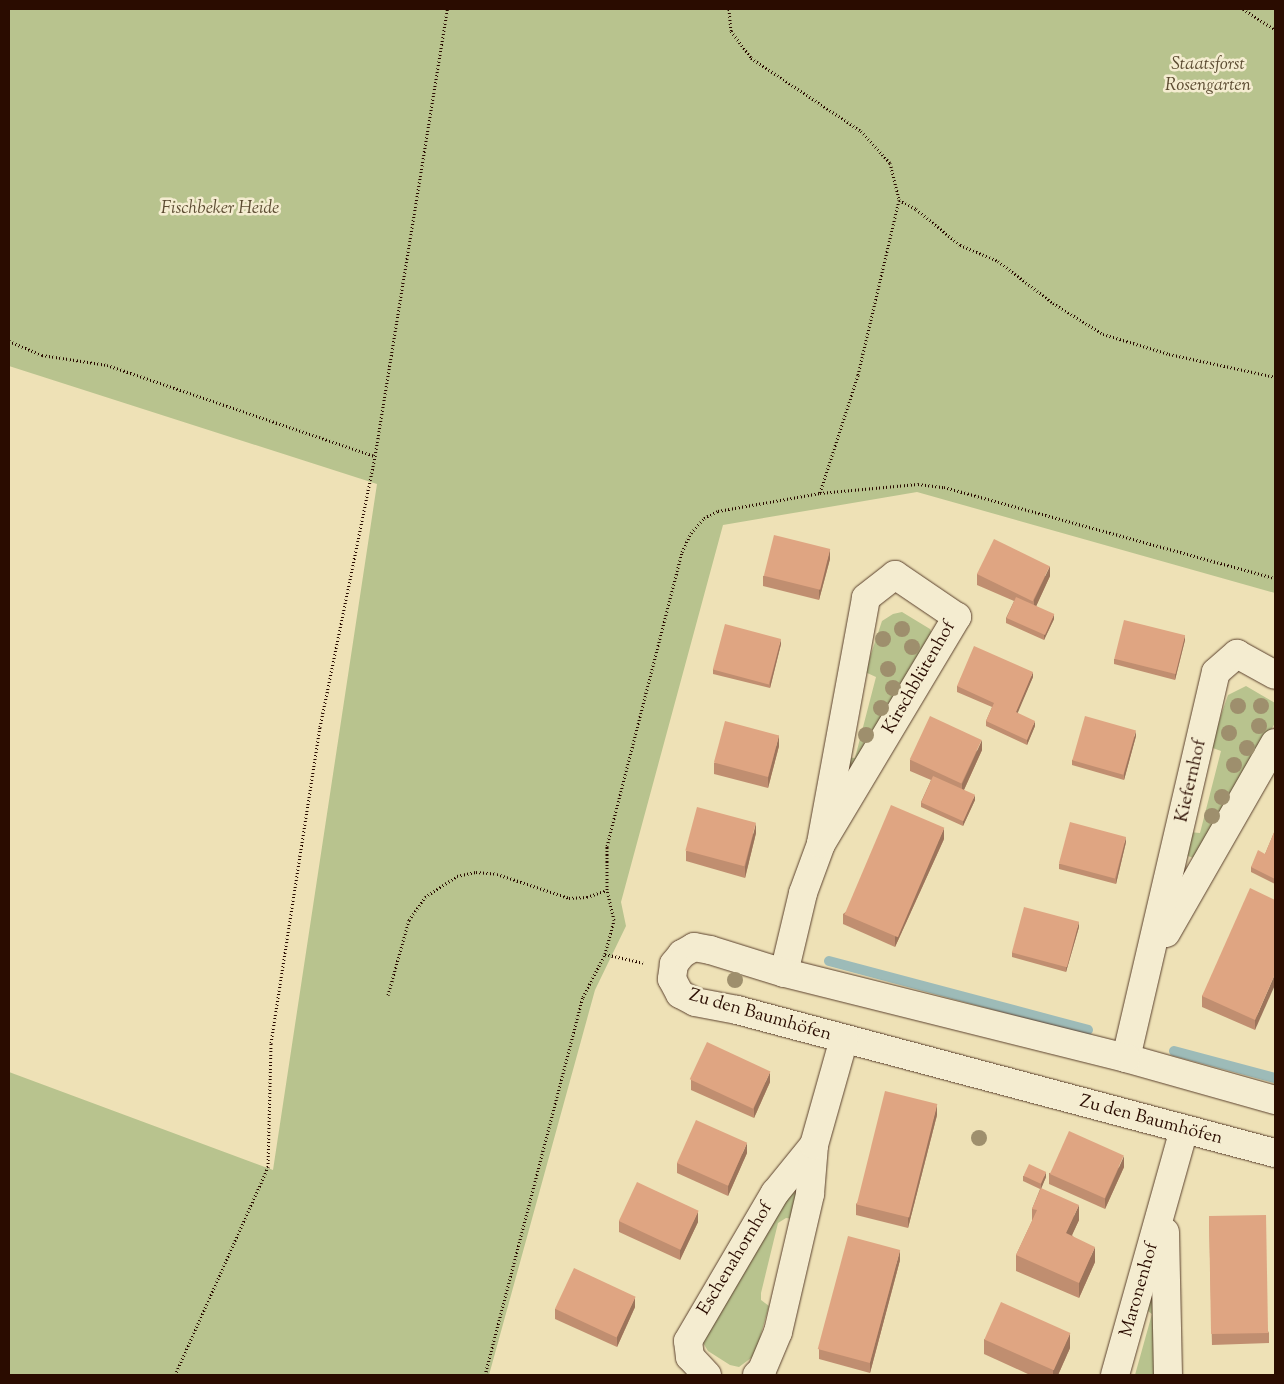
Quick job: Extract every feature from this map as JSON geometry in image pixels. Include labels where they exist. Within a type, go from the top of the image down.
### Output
[{"type":"street","name":"Kirschblütenhof","points":[[784,973],[803,893],[821,844],[866,598],[895,575],[957,617],[821,844]]},
{"type":"street","name":"Kiefernhof","points":[[1126,1058],[1152,959],[1216,672],[1237,654],[1275,675]]},
{"type":"street","name":"Kiefernhof","points":[[1152,959],[1275,743]]},
{"type":"street","name":"Zu den Baumhöfen","points":[[1275,1100],[1126,1058],[784,973],[694,947],[682,954],[673,970],[672,979],[680,994],[695,1002],[844,1039],[1275,1153]]},
{"type":"street","name":"Eschenahornhof","points":[[757,1375],[778,1332],[810,1194],[814,1145],[844,1039]]},
{"type":"street","name":"Maronenhof","points":[[1115,1375],[1184,1130]]},
{"type":"street","name":"Eschenahornhof","points":[[707,1375],[690,1357],[688,1341],[775,1192],[814,1145]]},
{"type":"street","name":"Maronenhof","points":[[1164,1205],[1168,1375]]},
{"type":"path","points":[[175,1375],[268,1167],[271,1043],[320,728],[375,456],[447,9]]},
{"type":"path","points":[[729,9],[731,32],[751,58],[861,131],[890,163],[899,200],[858,375],[820,493]]},
{"type":"path","points":[[1243,9],[1275,30]]},
{"type":"path","points":[[899,200],[916,209],[960,245],[998,261],[1052,303],[1103,334],[1170,354],[1275,377]]},
{"type":"path","points":[[9,341],[42,355],[107,365],[375,456]]},
{"type":"path","points":[[485,1375],[583,997],[605,954],[614,920],[607,890],[607,846],[682,552],[691,533],[704,518],[718,511],[820,493],[918,484],[944,488],[1275,578]]},
{"type":"path","points":[[388,994],[409,920],[425,897],[457,876],[476,872],[498,874],[569,898],[587,897],[607,890]]},
{"type":"path","points":[[605,954],[673,970]]},
{"type":"green space","points":[[9,9],[1275,9],[1275,593],[917,492],[723,525],[621,902],[626,926],[595,990],[489,1375],[9,1375],[9,1072],[273,1170],[377,484],[9,366]]},
{"type":"green space","points":[[902,612],[930,629],[934,637],[851,783],[844,757],[855,758],[876,677],[865,672],[882,621],[893,614]]},
{"type":"green space","points":[[1246,686],[1275,703],[1275,723],[1198,859],[1184,855],[1189,832],[1200,833],[1221,751],[1210,747],[1228,695]]},
{"type":"green space","points":[[791,1192],[797,1194],[794,1219],[786,1218],[778,1223],[761,1293],[761,1300],[769,1306],[755,1355],[739,1367],[730,1365],[708,1351],[702,1341]]},
{"type":"green space","points":[[1156,1283],[1159,1375],[1135,1375],[1152,1314],[1145,1309]]},
{"type":"building","points":[[774,535],[830,549],[820,590],[764,576]]},
{"type":"building","points":[[994,539],[1050,566],[1033,601],[977,574]]},
{"type":"building","points":[[1016,597],[1054,614],[1045,635],[1007,618]]},
{"type":"building","points":[[1124,620],[1185,635],[1175,674],[1114,659]]},
{"type":"building","points":[[725,624],[781,639],[769,684],[713,669]]},
{"type":"building","points":[[974,646],[1033,672],[1016,712],[1035,721],[1027,740],[986,721],[994,703],[957,686]]},
{"type":"building","points":[[930,716],[982,740],[961,784],[910,760]]},
{"type":"building","points":[[1085,716],[1136,731],[1123,775],[1072,760]]},
{"type":"building","points":[[725,721],[779,735],[768,777],[714,763]]},
{"type":"building","points":[[933,776],[975,795],[963,821],[921,802]]},
{"type":"building","points":[[891,805],[944,828],[898,937],[845,915]]},
{"type":"building","points":[[697,807],[756,823],[744,866],[685,850]]},
{"type":"building","points":[[1070,822],[1126,837],[1115,879],[1059,864]]},
{"type":"building","points":[[1275,830],[1275,879],[1251,867],[1258,850],[1265,854]]},
{"type":"building","points":[[1250,888],[1275,900],[1275,974],[1255,1020],[1202,996]]},
{"type":"building","points":[[1024,907],[1079,922],[1067,967],[1012,952]]},
{"type":"building","points":[[707,1042],[770,1072],[753,1109],[690,1079]]},
{"type":"building","points":[[885,1091],[937,1104],[909,1218],[857,1205]]},
{"type":"building","points":[[696,1120],[747,1143],[728,1186],[677,1163]]},
{"type":"building","points":[[1069,1131],[1124,1155],[1105,1198],[1050,1174]]},
{"type":"building","points":[[1029,1164],[1046,1172],[1041,1184],[1024,1176]]},
{"type":"building","points":[[637,1182],[699,1211],[680,1250],[619,1221]]},
{"type":"building","points":[[1041,1188],[1079,1205],[1066,1233],[1095,1247],[1079,1283],[1016,1255],[1037,1210],[1032,1209]]},
{"type":"building","points":[[1266,1215],[1268,1333],[1211,1334],[1209,1216]]},
{"type":"building","points":[[848,1236],[900,1250],[870,1363],[818,1349]]},
{"type":"building","points":[[574,1268],[636,1297],[617,1338],[555,1309]]},
{"type":"building","points":[[1001,1302],[1070,1333],[1054,1370],[984,1339]]},
{"type":"waterway","points":[[829,961],[1088,1030]]},
{"type":"waterway","points":[[1174,1051],[1275,1078]]},
{"type":"park label","name":"Staatsforst Rosengarten","points":[[1208,76]]},
{"type":"park label","name":"Fischbeker Heide","points":[[220,209]]}]
